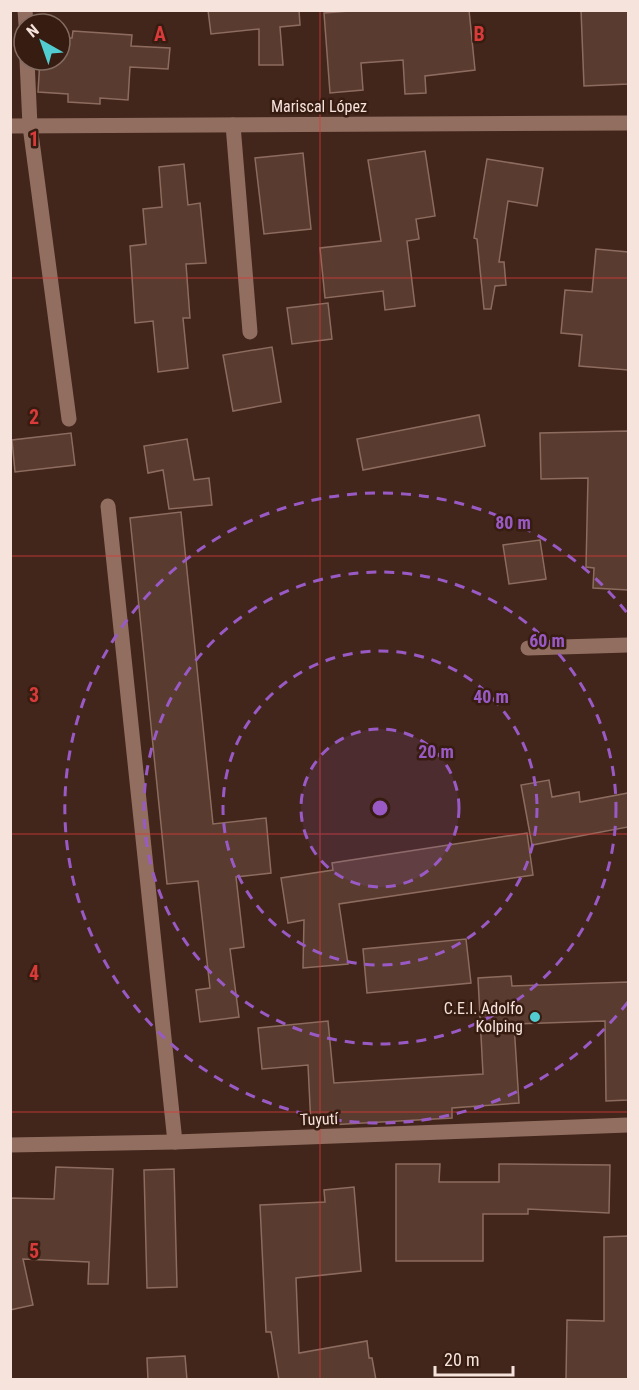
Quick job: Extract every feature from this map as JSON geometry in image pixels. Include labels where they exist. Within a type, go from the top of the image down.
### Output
[{"type":"street","points":[[28,72],[30,126],[69,419]]},
{"type":"street","name":"Mariscal López","points":[[10,126],[628,123]]},
{"type":"street","points":[[234,125],[250,332]]},
{"type":"street","points":[[108,506],[175,1142]]},
{"type":"street","points":[[528,648],[628,645]]},
{"type":"street","name":"Tuyutí","points":[[10,1145],[175,1142],[628,1125]]},
{"type":"building","points":[[208,10],[299,10],[300,25],[280,27],[283,65],[259,65],[259,29],[211,34]]},
{"type":"building","points":[[362,10],[469,10],[475,70],[425,76],[426,93],[405,94],[403,60],[361,63],[363,90],[330,93],[324,13]]},
{"type":"building","points":[[581,10],[628,10],[628,84],[584,86]]},
{"type":"building","points":[[73,31],[132,35],[131,46],[170,48],[168,69],[130,67],[128,100],[100,98],[100,104],[68,102],[68,94],[38,92],[39,72],[72,72]]},
{"type":"building","points":[[425,151],[435,216],[416,219],[419,239],[407,241],[415,306],[385,310],[383,291],[325,298],[320,248],[381,241],[368,160]]},
{"type":"building","points":[[303,153],[311,229],[264,234],[255,158]]},
{"type":"building","points":[[487,159],[543,168],[537,206],[508,201],[499,262],[504,262],[506,285],[495,286],[491,309],[484,309],[477,239],[474,238]]},
{"type":"building","points":[[184,164],[188,205],[200,203],[206,263],[186,264],[190,318],[183,318],[188,368],[158,372],[153,321],[135,323],[130,246],[146,244],[143,209],[162,207],[159,167]]},
{"type":"building","points":[[596,249],[628,252],[628,370],[579,366],[582,335],[561,333],[565,290],[592,292]]},
{"type":"building","points":[[328,303],[332,339],[292,344],[287,308]]},
{"type":"building","points":[[272,347],[281,402],[233,411],[223,355]]},
{"type":"building","points":[[479,415],[485,446],[363,470],[357,439]]},
{"type":"building","points":[[628,431],[628,590],[593,588],[594,568],[586,567],[588,478],[541,479],[540,433]]},
{"type":"building","points":[[71,433],[75,465],[15,472],[12,440]]},
{"type":"building","points":[[187,439],[194,480],[209,478],[212,505],[169,509],[163,470],[148,473],[144,446]]},
{"type":"building","points":[[181,512],[213,824],[266,818],[271,873],[236,877],[244,947],[230,949],[239,1017],[200,1022],[196,990],[210,988],[198,881],[167,884],[130,518]]},
{"type":"building","points":[[540,540],[546,579],[509,584],[503,545]]},
{"type":"building","points":[[549,780],[552,797],[579,792],[580,802],[628,793],[628,827],[532,845],[521,785]]},
{"type":"building","points":[[527,833],[533,875],[339,904],[348,964],[303,968],[304,920],[288,923],[281,878],[333,870],[332,863]]},
{"type":"building","points":[[466,939],[471,983],[367,993],[363,949]]},
{"type":"building","points":[[511,976],[512,986],[628,982],[628,1100],[606,1101],[605,1021],[514,1024],[519,1103],[452,1108],[452,1118],[311,1126],[308,1065],[262,1069],[258,1028],[328,1021],[334,1083],[483,1074],[478,978]]},
{"type":"building","points":[[396,1164],[440,1164],[439,1182],[499,1182],[499,1164],[610,1165],[609,1213],[528,1209],[528,1214],[483,1214],[483,1261],[396,1261]]},
{"type":"building","points":[[56,1167],[113,1169],[108,1284],[88,1284],[89,1262],[23,1259],[33,1305],[10,1310],[10,1198],[54,1199]]},
{"type":"building","points":[[174,1169],[177,1287],[147,1288],[144,1170]]},
{"type":"building","points":[[354,1187],[361,1271],[296,1278],[299,1353],[367,1341],[369,1358],[372,1358],[376,1380],[279,1380],[271,1332],[266,1332],[260,1205],[325,1202],[324,1190]]},
{"type":"building","points":[[628,1236],[628,1380],[566,1380],[567,1320],[604,1321],[604,1237]]},
{"type":"building","points":[[185,1356],[187,1380],[148,1380],[147,1358]]},
{"type":"place","name":"C.E.I. Adolfo Kolping","points":[[535,1017]]}]
